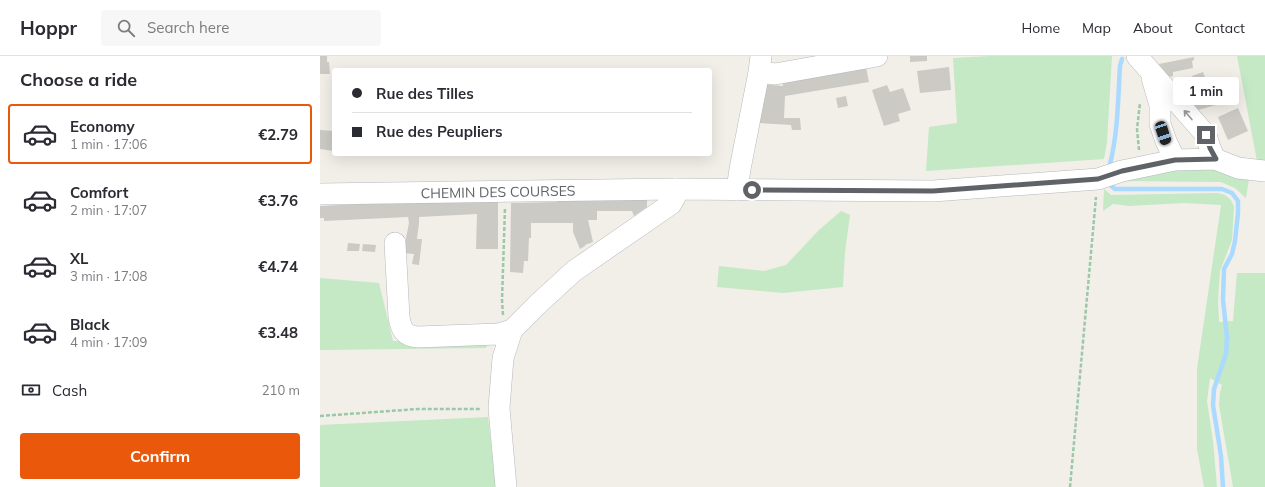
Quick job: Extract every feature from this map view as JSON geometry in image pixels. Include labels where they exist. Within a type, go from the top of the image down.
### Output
[{"type":"street","points":[[737,190],[760,64],[775,74],[877,56]]},
{"type":"street","points":[[1144,64],[1206,135],[1210,148],[1216,159],[1238,168],[1265,171]]},
{"type":"street","points":[[1144,64],[1160,105],[1160,124],[1175,160]]},
{"type":"street","name":"CHEMIN DES COURSES","points":[[320,194],[675,189],[933,191],[1098,179],[1122,171],[1175,160],[1216,159]]},
{"type":"street","points":[[506,487],[499,408],[503,358],[512,330],[574,271],[671,204],[675,197],[675,189]]},
{"type":"street","points":[[395,243],[399,317],[401,326],[405,332],[411,336],[418,336],[498,334],[512,330]]},
{"type":"path","points":[[1140,100],[1137,129],[1138,146],[1144,167]]},
{"type":"path","points":[[1070,487],[1098,179]]},
{"type":"path","points":[[506,192],[502,310],[507,325],[512,330]]},
{"type":"path","points":[[320,416],[418,409],[499,408]]},
{"type":"green space","points":[[990,56],[1112,56],[1107,142],[1104,159],[926,171],[929,127],[957,123],[953,58]]},
{"type":"green space","points":[[1237,56],[1265,56],[1265,160],[1257,161]]},
{"type":"green space","points":[[1210,167],[1249,179],[1246,198],[1235,188],[1221,182],[1118,181],[1138,174]]},
{"type":"green space","points":[[1104,189],[1111,195],[1218,193],[1225,195],[1231,200],[1234,207],[1232,240],[1220,271],[1218,300],[1219,322],[1233,321],[1237,273],[1265,273],[1265,487],[1233,487],[1219,405],[1222,385],[1210,378],[1207,401],[1213,441],[1217,487],[1204,487],[1197,449],[1197,369],[1221,205],[1184,203],[1129,206],[1113,204],[1103,211]]},
{"type":"green space","points":[[841,211],[850,215],[845,252],[843,287],[783,293],[717,287],[719,266],[764,271],[786,265],[819,230]]},
{"type":"green space","points":[[320,278],[379,283],[393,341],[488,342],[486,348],[320,350]]},
{"type":"green space","points":[[488,417],[496,487],[320,487],[320,425]]},
{"type":"building","points":[[320,56],[327,56],[330,74],[320,74]]},
{"type":"building","points":[[910,56],[927,56],[927,61],[910,62]]},
{"type":"building","points":[[1194,57],[1194,60],[1192,61],[1193,68],[1173,72],[1173,76],[1168,77],[1159,64]]},
{"type":"building","points":[[865,62],[869,82],[785,96],[784,118],[800,118],[801,130],[792,130],[791,125],[758,123],[762,84],[783,86],[781,76]]},
{"type":"building","points":[[949,67],[951,90],[920,93],[917,71]]},
{"type":"building","points":[[1203,72],[1216,105],[1198,110],[1189,99],[1185,90],[1196,86],[1192,76]]},
{"type":"building","points":[[887,85],[890,92],[903,88],[911,110],[898,114],[900,121],[884,126],[872,90]]},
{"type":"building","points":[[846,96],[848,106],[838,108],[836,98]]},
{"type":"building","points":[[1238,108],[1248,131],[1228,140],[1218,117]]},
{"type":"building","points":[[320,130],[332,131],[332,151],[320,149]]},
{"type":"building","points":[[647,197],[647,207],[634,216],[632,211],[597,211],[597,220],[588,220],[593,242],[580,249],[573,232],[573,223],[531,223],[528,261],[524,261],[523,273],[510,272],[511,203],[557,202],[557,198]]},
{"type":"building","points":[[477,198],[498,199],[498,249],[476,249],[477,214],[419,217],[417,239],[422,239],[419,265],[412,264],[414,254],[403,253],[409,223],[408,217],[324,221],[324,218],[320,218],[320,206]]},
{"type":"building","points":[[348,243],[360,244],[359,251],[347,251]]},
{"type":"building","points":[[363,244],[376,245],[375,252],[362,251]]},
{"type":"waterway","points":[[1110,164],[1116,128],[1120,66],[1122,59]]},
{"type":"waterway","points":[[1109,184],[1115,189],[1222,189],[1232,193],[1238,201],[1235,241],[1232,254],[1224,269],[1223,300],[1227,337],[1226,354],[1214,389],[1213,405],[1221,456],[1223,487]]},
{"type":"route","points":[[752,190],[933,191],[1098,179],[1122,171],[1175,160],[1216,159],[1210,148],[1206,135]]}]
